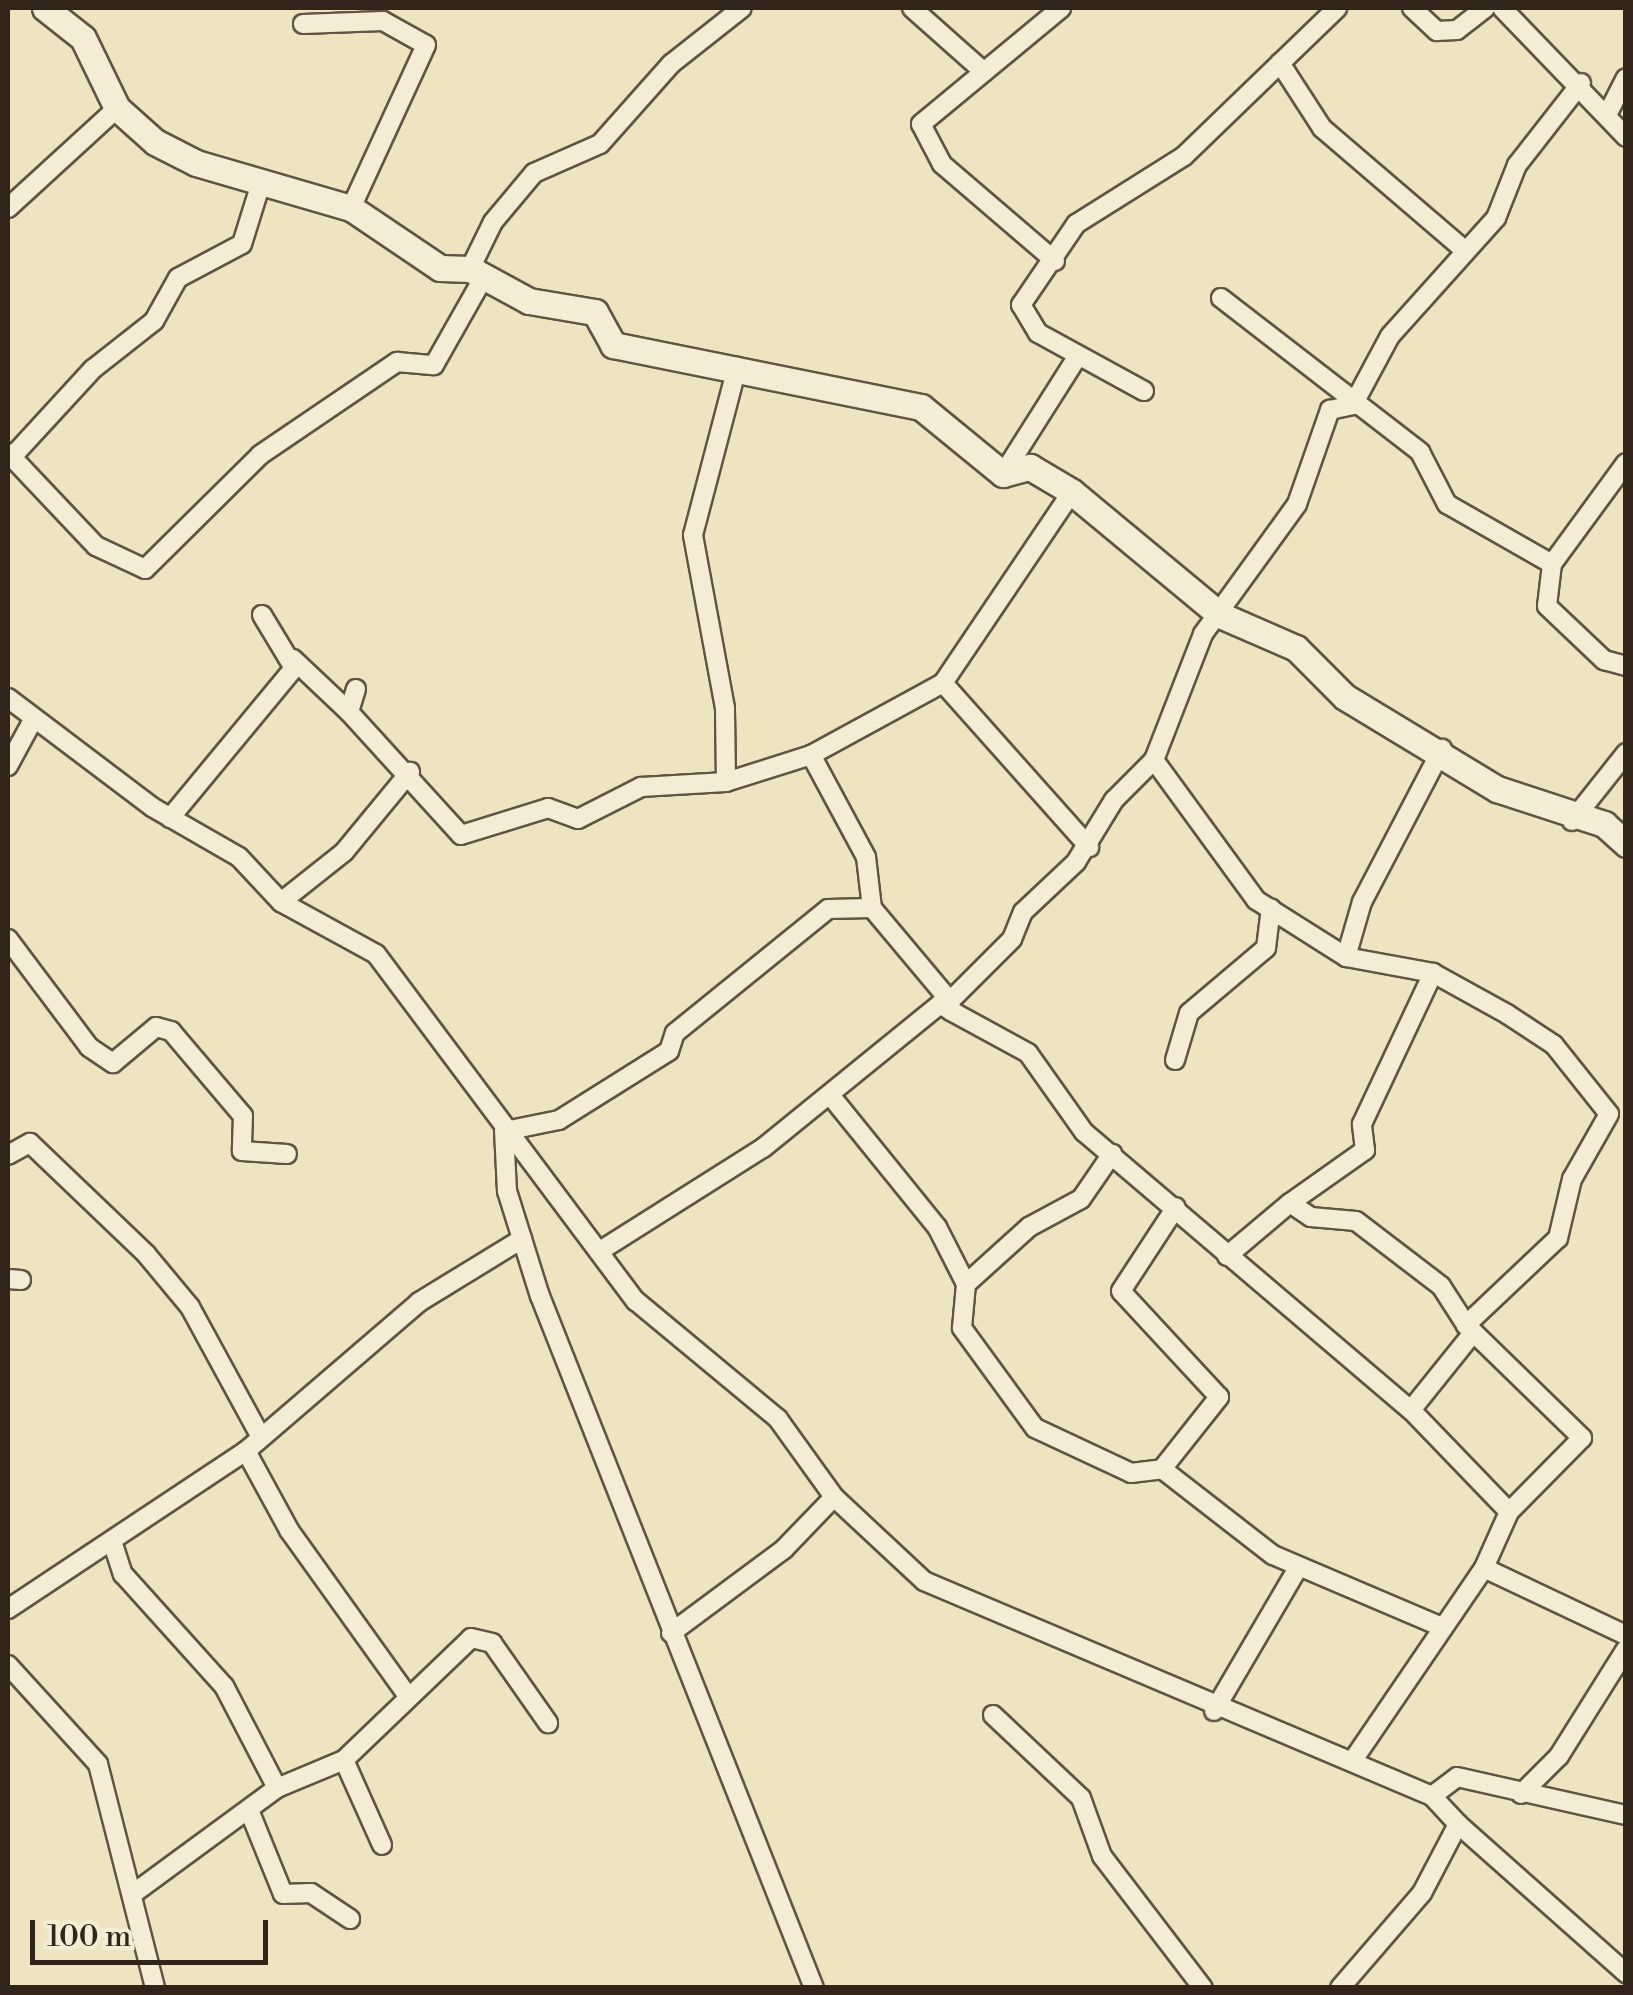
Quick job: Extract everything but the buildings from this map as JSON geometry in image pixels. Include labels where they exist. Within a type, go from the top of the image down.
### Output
[{"type":"street","points":[[45,8],[83,38],[117,108],[155,142],[261,183],[351,208],[440,268],[476,274],[529,301],[595,312],[614,344],[921,408],[1003,474]]},
{"type":"street","points":[[261,183],[242,244],[178,278],[154,321],[92,369],[10,455],[96,546],[145,569],[260,455],[396,362],[434,364],[476,274],[492,222],[534,174],[600,144],[670,64],[742,8]]},
{"type":"street","points":[[912,8],[984,72]]},
{"type":"street","points":[[1055,261],[924,140],[930,111],[1061,8]]},
{"type":"street","points":[[1144,391],[1076,358],[1022,318],[1029,289],[1055,261],[1076,224],[1184,156],[1337,8]]},
{"type":"street","points":[[1412,8],[1437,30],[1457,30],[1486,8]]},
{"type":"street","points":[[1502,8],[1581,83],[1626,136]]},
{"type":"street","points":[[303,24],[383,22],[426,45],[351,208]]},
{"type":"street","points":[[1280,63],[1322,128],[1463,250]]},
{"type":"street","points":[[1608,112],[1626,78]]},
{"type":"street","points":[[950,1006],[1088,846],[1114,800],[1154,760],[1184,676],[1220,615],[1297,504],[1330,410],[1354,404],[1390,336],[1463,250],[1496,218],[1517,165],[1581,83]]},
{"type":"street","points":[[8,208],[117,108]]},
{"type":"street","points":[[1221,298],[1324,369],[1354,404],[1420,452],[1447,504],[1552,564]]},
{"type":"street","points":[[1003,474],[1076,358]]},
{"type":"street","points":[[726,782],[724,708],[693,535],[737,367]]},
{"type":"street","points":[[1626,463],[1552,564],[1548,606],[1604,660],[1626,666]]},
{"type":"street","points":[[1003,474],[1030,468],[1072,492],[1220,615],[1296,648],[1345,696],[1442,750],[1497,790],[1572,821],[1604,824],[1626,844]]},
{"type":"street","points":[[262,615],[292,658],[410,772],[461,834],[548,808],[578,818],[641,786],[726,782],[811,754],[943,684],[1072,492]]},
{"type":"street","points":[[170,818],[287,683],[292,658]]},
{"type":"street","points":[[943,684],[1088,846]]},
{"type":"street","points":[[349,712],[356,690]]},
{"type":"street","points":[[8,698],[170,818],[239,857],[281,902],[376,954],[507,1134],[603,1249],[636,1300],[778,1419],[834,1498],[924,1581],[1214,1710],[1353,1760],[1432,1796],[1458,1824],[1626,1973]]},
{"type":"street","points":[[8,766],[34,720]]},
{"type":"street","points":[[1346,957],[1362,902],[1442,750]]},
{"type":"street","points":[[1572,821],[1626,753]]},
{"type":"street","points":[[811,754],[866,856],[872,908],[950,1006]]},
{"type":"street","points":[[1154,760],[1271,908],[1346,957],[1434,973],[1554,1045],[1609,1114],[1572,1178],[1558,1238],[1469,1329],[1411,1410]]},
{"type":"street","points":[[281,902],[344,852],[410,772]]},
{"type":"street","points":[[507,1134],[559,1120],[669,1051],[675,1033],[828,909],[872,908]]},
{"type":"street","points":[[1175,1060],[1189,1013],[1266,948],[1271,908]]},
{"type":"street","points":[[8,939],[89,1047],[113,1063],[156,1027],[171,1031],[243,1116],[242,1151],[288,1154]]},
{"type":"street","points":[[1227,1256],[1290,1203],[1365,1150],[1362,1124],[1434,973]]},
{"type":"street","points":[[603,1249],[830,1095],[940,1004],[950,1006],[1028,1053],[1084,1132],[1411,1410],[1508,1512]]},
{"type":"street","points":[[830,1095],[936,1227],[966,1284],[962,1328],[1035,1428],[1131,1473],[1162,1468],[1219,1396],[1121,1292],[1176,1207]]},
{"type":"street","points":[[507,1134],[507,1191],[522,1239],[672,1633],[814,1988]]},
{"type":"street","points":[[8,1155],[30,1143],[146,1254],[190,1307],[261,1437]]},
{"type":"street","points":[[966,1284],[1029,1227],[1081,1199],[1112,1154]]},
{"type":"street","points":[[1290,1203],[1311,1217],[1356,1221],[1441,1286],[1469,1329],[1582,1438],[1508,1512],[1484,1568],[1437,1626],[1353,1760]]},
{"type":"street","points":[[8,1609],[113,1544],[246,1450],[419,1302],[522,1239]]},
{"type":"street","points":[[246,1450],[289,1530],[407,1695]]},
{"type":"street","points":[[1162,1468],[1190,1498],[1298,1568],[1437,1626]]},
{"type":"street","points":[[672,1633],[784,1549],[834,1498]]},
{"type":"street","points":[[113,1544],[123,1574],[224,1686],[278,1788]]},
{"type":"street","points":[[1214,1710],[1298,1568]]},
{"type":"street","points":[[1484,1568],[1626,1635]]},
{"type":"street","points":[[134,1893],[251,1814],[278,1788],[344,1760],[463,1644],[485,1636],[548,1724]]},
{"type":"street","points":[[1521,1794],[1559,1756],[1626,1649]]},
{"type":"street","points":[[8,1665],[98,1764],[134,1893],[155,1988]]},
{"type":"street","points":[[993,1715],[1081,1798],[1102,1856],[1203,1988]]},
{"type":"street","points":[[344,1760],[382,1845]]},
{"type":"street","points":[[1432,1796],[1457,1777],[1626,1815]]},
{"type":"street","points":[[251,1814],[283,1894],[311,1893],[350,1919]]},
{"type":"street","points":[[1340,1988],[1422,1894],[1458,1824]]}]
